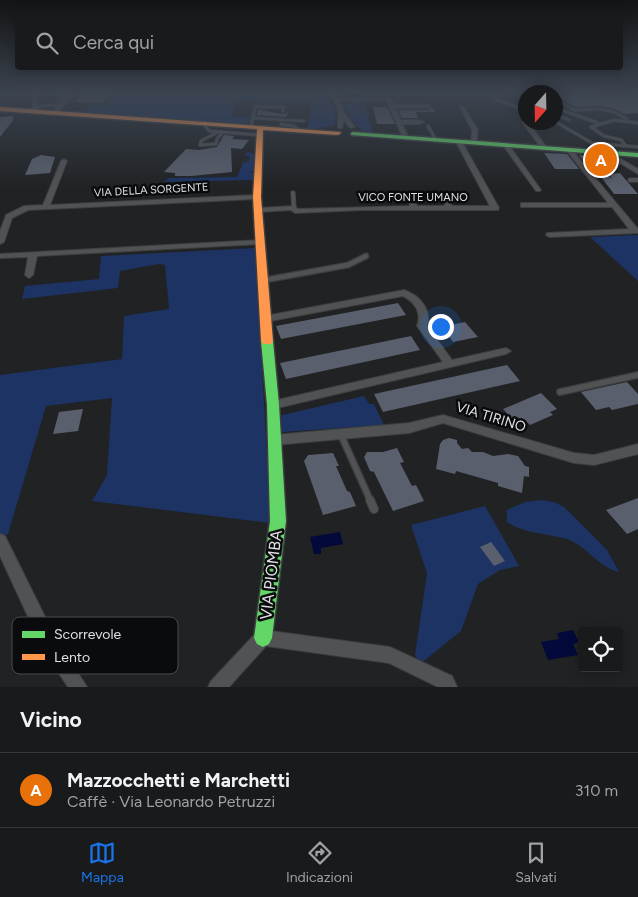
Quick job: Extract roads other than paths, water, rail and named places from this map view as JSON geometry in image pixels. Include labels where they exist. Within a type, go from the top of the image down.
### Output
[{"type":"main road","points":[[234,125],[354,131],[392,138],[638,155]]},
{"type":"main road","name":"VIA PIOMBA","points":[[258,126],[257,197],[273,405],[278,521],[263,638]]},
{"type":"street","points":[[338,130],[339,125]]},
{"type":"street","points":[[350,125],[354,131]]},
{"type":"street","points":[[400,125],[406,138]]},
{"type":"street","points":[[472,125],[475,130],[474,143]]},
{"type":"street","points":[[531,130],[544,148]]},
{"type":"street","name":"VICO FONTE UMANO","points":[[258,210],[294,208],[295,211],[495,208],[460,142]]},
{"type":"street","points":[[506,145],[538,190]]},
{"type":"street","points":[[569,150],[636,231]]},
{"type":"street","points":[[607,153],[638,172]]},
{"type":"street","points":[[46,206],[64,162]]},
{"type":"street","points":[[410,196],[414,208]]},
{"type":"street","points":[[445,196],[450,208]]},
{"type":"street","name":"VIA DELLA SORGENTE","points":[[0,242],[9,217],[27,208],[257,197]]},
{"type":"street","points":[[524,205],[613,205]]},
{"type":"street","points":[[550,235],[636,231]]},
{"type":"street","points":[[0,256],[260,242]]},
{"type":"street","points":[[29,275],[33,254]]},
{"type":"street","points":[[265,319],[404,293],[411,295],[424,311],[425,321],[419,327],[449,363]]},
{"type":"street","points":[[273,405],[506,351]]},
{"type":"street","name":"VIA TIRINO","points":[[274,440],[409,428],[443,419],[574,458],[594,460],[638,449]]},
{"type":"street","points":[[0,541],[37,617]]},
{"type":"street","points":[[217,687],[263,638]]},
{"type":"street","name":"VIA PIOMBA","points":[[263,638],[390,655],[446,682],[448,687]]},
{"type":"street","points":[[69,674],[78,687]]},
{"type":"lane","points":[[206,125],[209,131],[218,132],[258,126]]},
{"type":"lane","points":[[288,125],[300,128]]},
{"type":"lane","points":[[595,125],[591,128],[604,136],[622,140],[626,146]]},
{"type":"lane","points":[[428,126],[436,140]]},
{"type":"lane","points":[[563,126],[592,143],[638,147]]},
{"type":"lane","points":[[218,132],[201,141],[200,144],[206,146],[216,144],[223,132]]},
{"type":"lane","points":[[630,180],[638,180]]},
{"type":"lane","points":[[293,194],[294,208]]},
{"type":"lane","points":[[262,280],[348,265],[366,256]]},
{"type":"lane","points":[[560,392],[638,375]]},
{"type":"lane","points":[[341,435],[374,509]]},
{"type":"place","name":"Mazzocchetti e Marchetti","points":[[601,160]]}]
